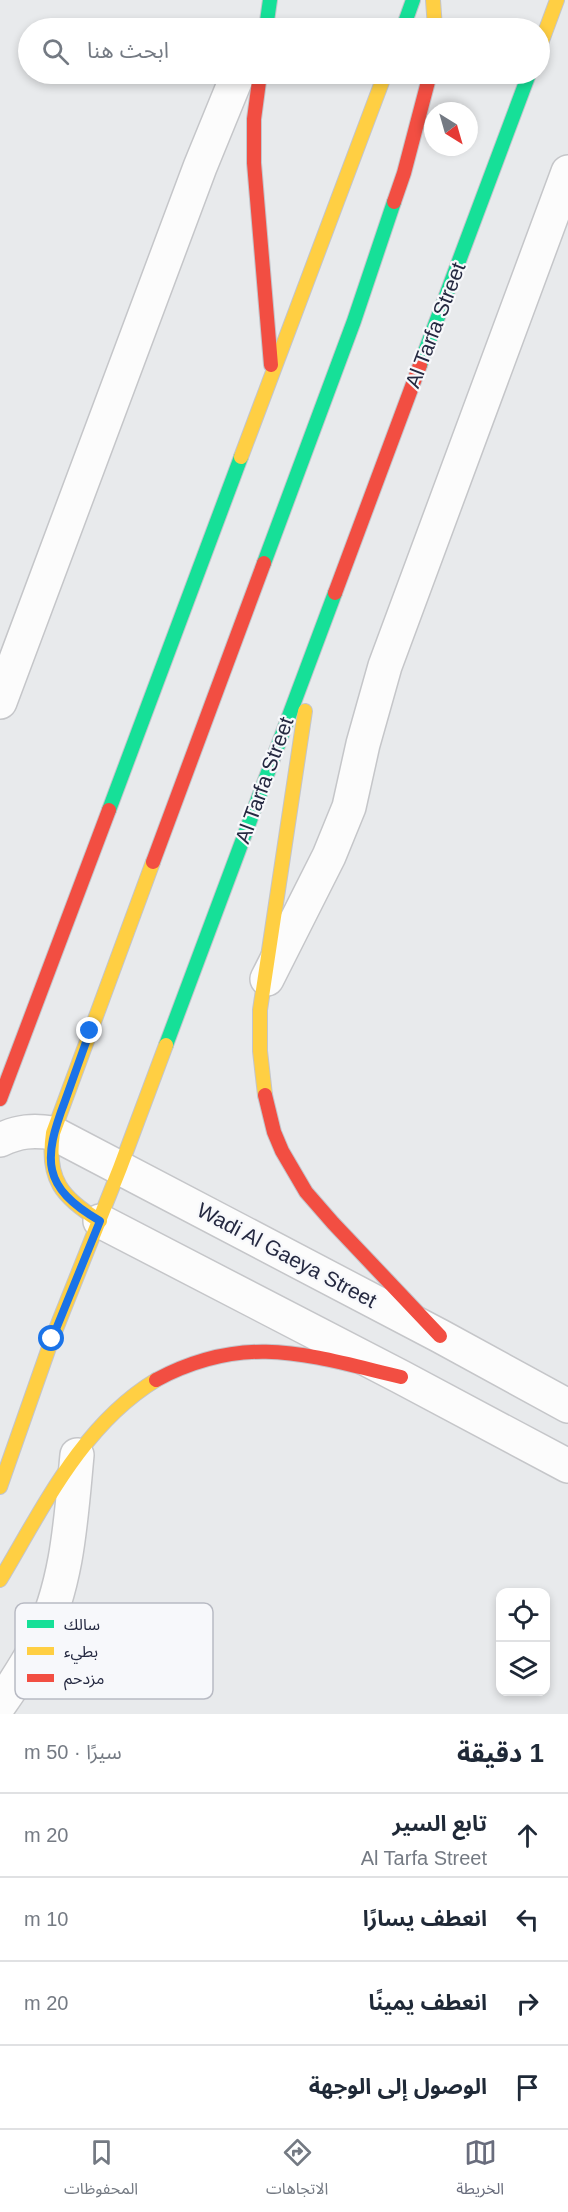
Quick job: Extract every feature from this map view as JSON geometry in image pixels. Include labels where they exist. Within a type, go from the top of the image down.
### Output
[{"type":"main road","points":[[267,18],[269,0]]},
{"type":"main road","points":[[407,18],[413,0]]},
{"type":"main road","points":[[433,0],[434,18]]},
{"type":"main road","points":[[550,19],[557,0]]},
{"type":"main road","points":[[259,84],[254,119],[254,163],[272,373]]},
{"type":"main road","points":[[0,1099],[382,84]]},
{"type":"main road","points":[[100,1221],[81,1210],[64,1195],[59,1186],[51,1167],[53,1133],[354,321],[404,173],[427,84]]},
{"type":"main road","name":"Al Tarfa Street","points":[[0,1487],[52,1339],[120,1168],[525,84]]},
{"type":"main road","points":[[316,641],[263,986],[258,1045],[263,1085],[273,1125],[291,1168],[319,1208],[441,1336]]},
{"type":"main road","points":[[0,1580],[77,1455],[107,1418],[126,1401],[169,1373],[208,1357],[250,1351],[317,1358],[401,1377]]},
{"type":"street","points":[[261,18],[269,0]]},
{"type":"street","points":[[0,702],[200,167],[234,84]]},
{"type":"street","points":[[263,986],[329,856],[349,807],[384,666],[562,202],[568,172]]},
{"type":"street","name":"Wadi Al Gaeya Street","points":[[0,1140],[14,1133],[34,1130],[53,1133],[441,1336],[568,1406]]},
{"type":"street","points":[[100,1221],[568,1466]]},
{"type":"street","points":[[54,1603],[69,1537],[77,1455]]},
{"type":"street","points":[[0,1704],[15,1683]]},
{"type":"traffic: fast","points":[[267,18],[270,0]]},
{"type":"traffic: fast","points":[[407,18],[413,0]]},
{"type":"traffic: fast","points":[[420,365],[525,84]]},
{"type":"traffic: fast","points":[[264,563],[354,321],[394,202]]},
{"type":"traffic: fast","points":[[109,810],[241,457]]},
{"type":"traffic: fast","points":[[166,1045],[335,593]]},
{"type":"traffic: slow","points":[[433,0],[434,18]]},
{"type":"traffic: slow","points":[[550,19],[557,0]]},
{"type":"traffic: slow","points":[[241,457],[381,84]]},
{"type":"traffic: slow","points":[[265,1095],[260,1051],[260,1010],[305,711]]},
{"type":"traffic: slow","points":[[100,1221],[76,1204],[60,1186],[52,1163],[53,1133],[153,862]]},
{"type":"traffic: slow","points":[[0,1487],[52,1339],[166,1045]]},
{"type":"traffic: slow","points":[[0,1580],[49,1497],[85,1444],[106,1420],[156,1380]]},
{"type":"traffic: jam","points":[[259,84],[254,119],[254,163],[271,365]]},
{"type":"traffic: jam","points":[[394,202],[427,84]]},
{"type":"traffic: jam","points":[[335,593],[420,365]]},
{"type":"traffic: jam","points":[[153,862],[264,563]]},
{"type":"traffic: jam","points":[[0,1099],[109,810]]},
{"type":"traffic: jam","points":[[265,1095],[274,1132],[282,1151],[306,1192],[440,1336]]},
{"type":"traffic: jam","points":[[156,1380],[189,1365],[219,1356],[249,1352],[277,1352],[306,1356],[401,1377]]},
{"type":"route","points":[[52,1339],[100,1221],[81,1210],[64,1195],[54,1176],[50,1157],[53,1133],[90,1031]]}]
